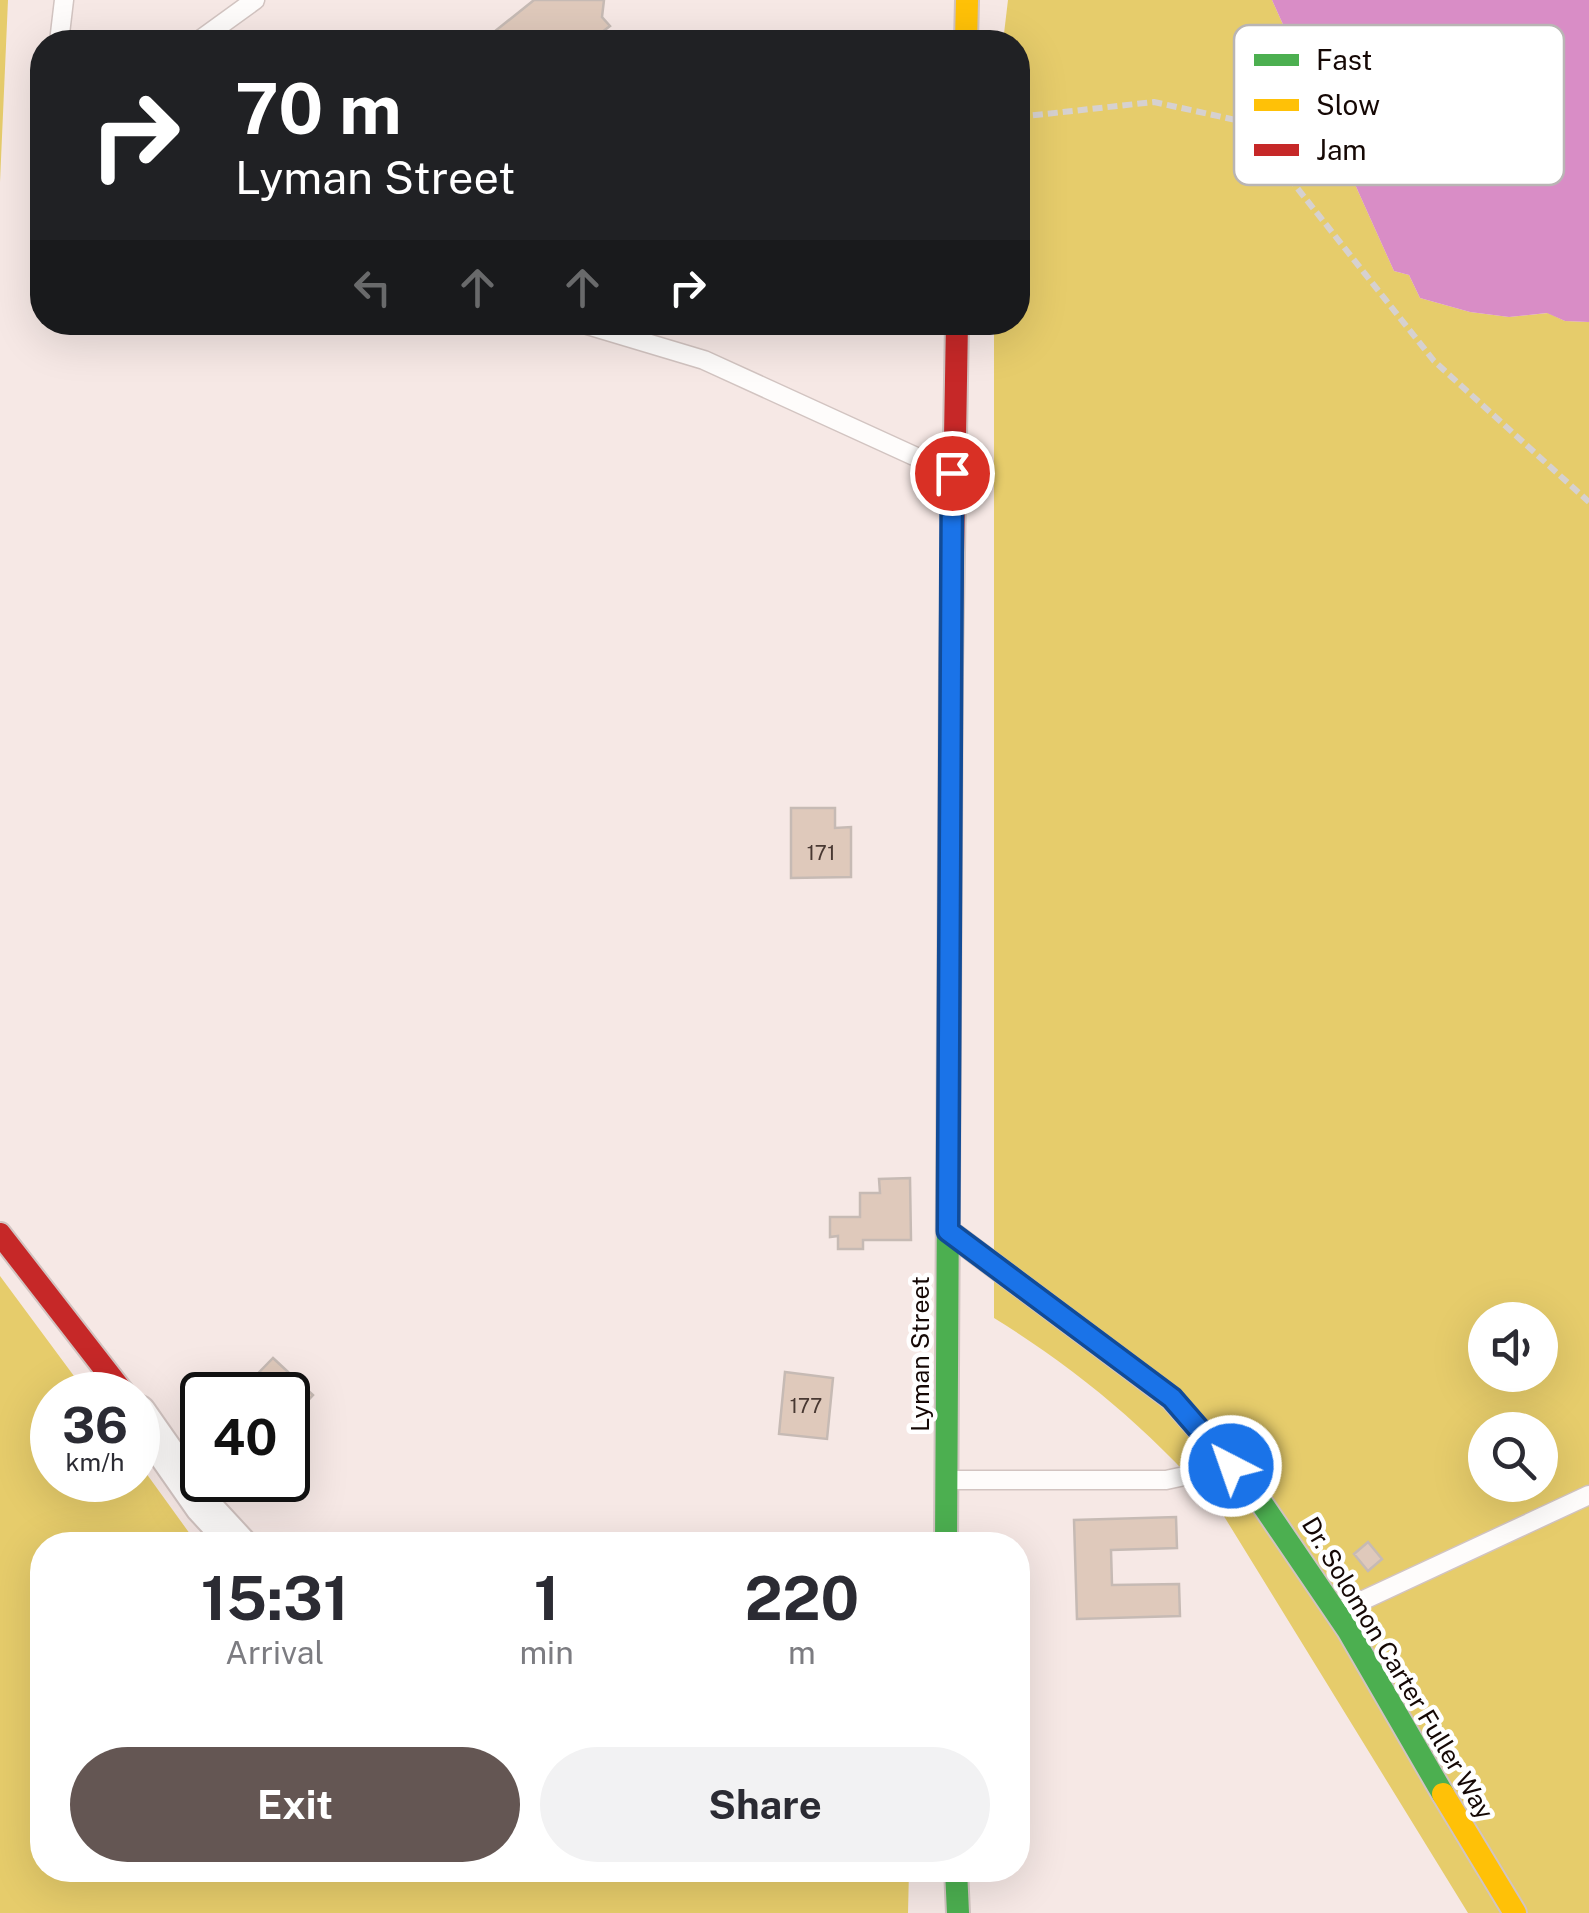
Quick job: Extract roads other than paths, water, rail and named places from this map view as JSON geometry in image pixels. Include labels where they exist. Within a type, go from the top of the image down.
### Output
[{"type":"street","points":[[966,30],[967,0]]},
{"type":"street","name":"Lyman Street","points":[[946,1532],[956,335]]},
{"type":"street","name":"Dr. Solomon Carter Fuller Way","points":[[948,1231],[1172,1398],[1231,1466],[1300,1554],[1516,1913]]},
{"type":"street","points":[[0,1234],[107,1372]]},
{"type":"street","points":[[160,1444],[203,1506],[227,1532]]},
{"type":"street","points":[[957,1882],[958,1913]]},
{"type":"lane","points":[[60,30],[64,0]]},
{"type":"lane","points":[[214,30],[256,0]]},
{"type":"lane","points":[[620,335],[704,360],[952,473]]},
{"type":"lane","points":[[947,1480],[1166,1480],[1231,1466]]},
{"type":"lane","points":[[1336,1612],[1589,1495]]}]
